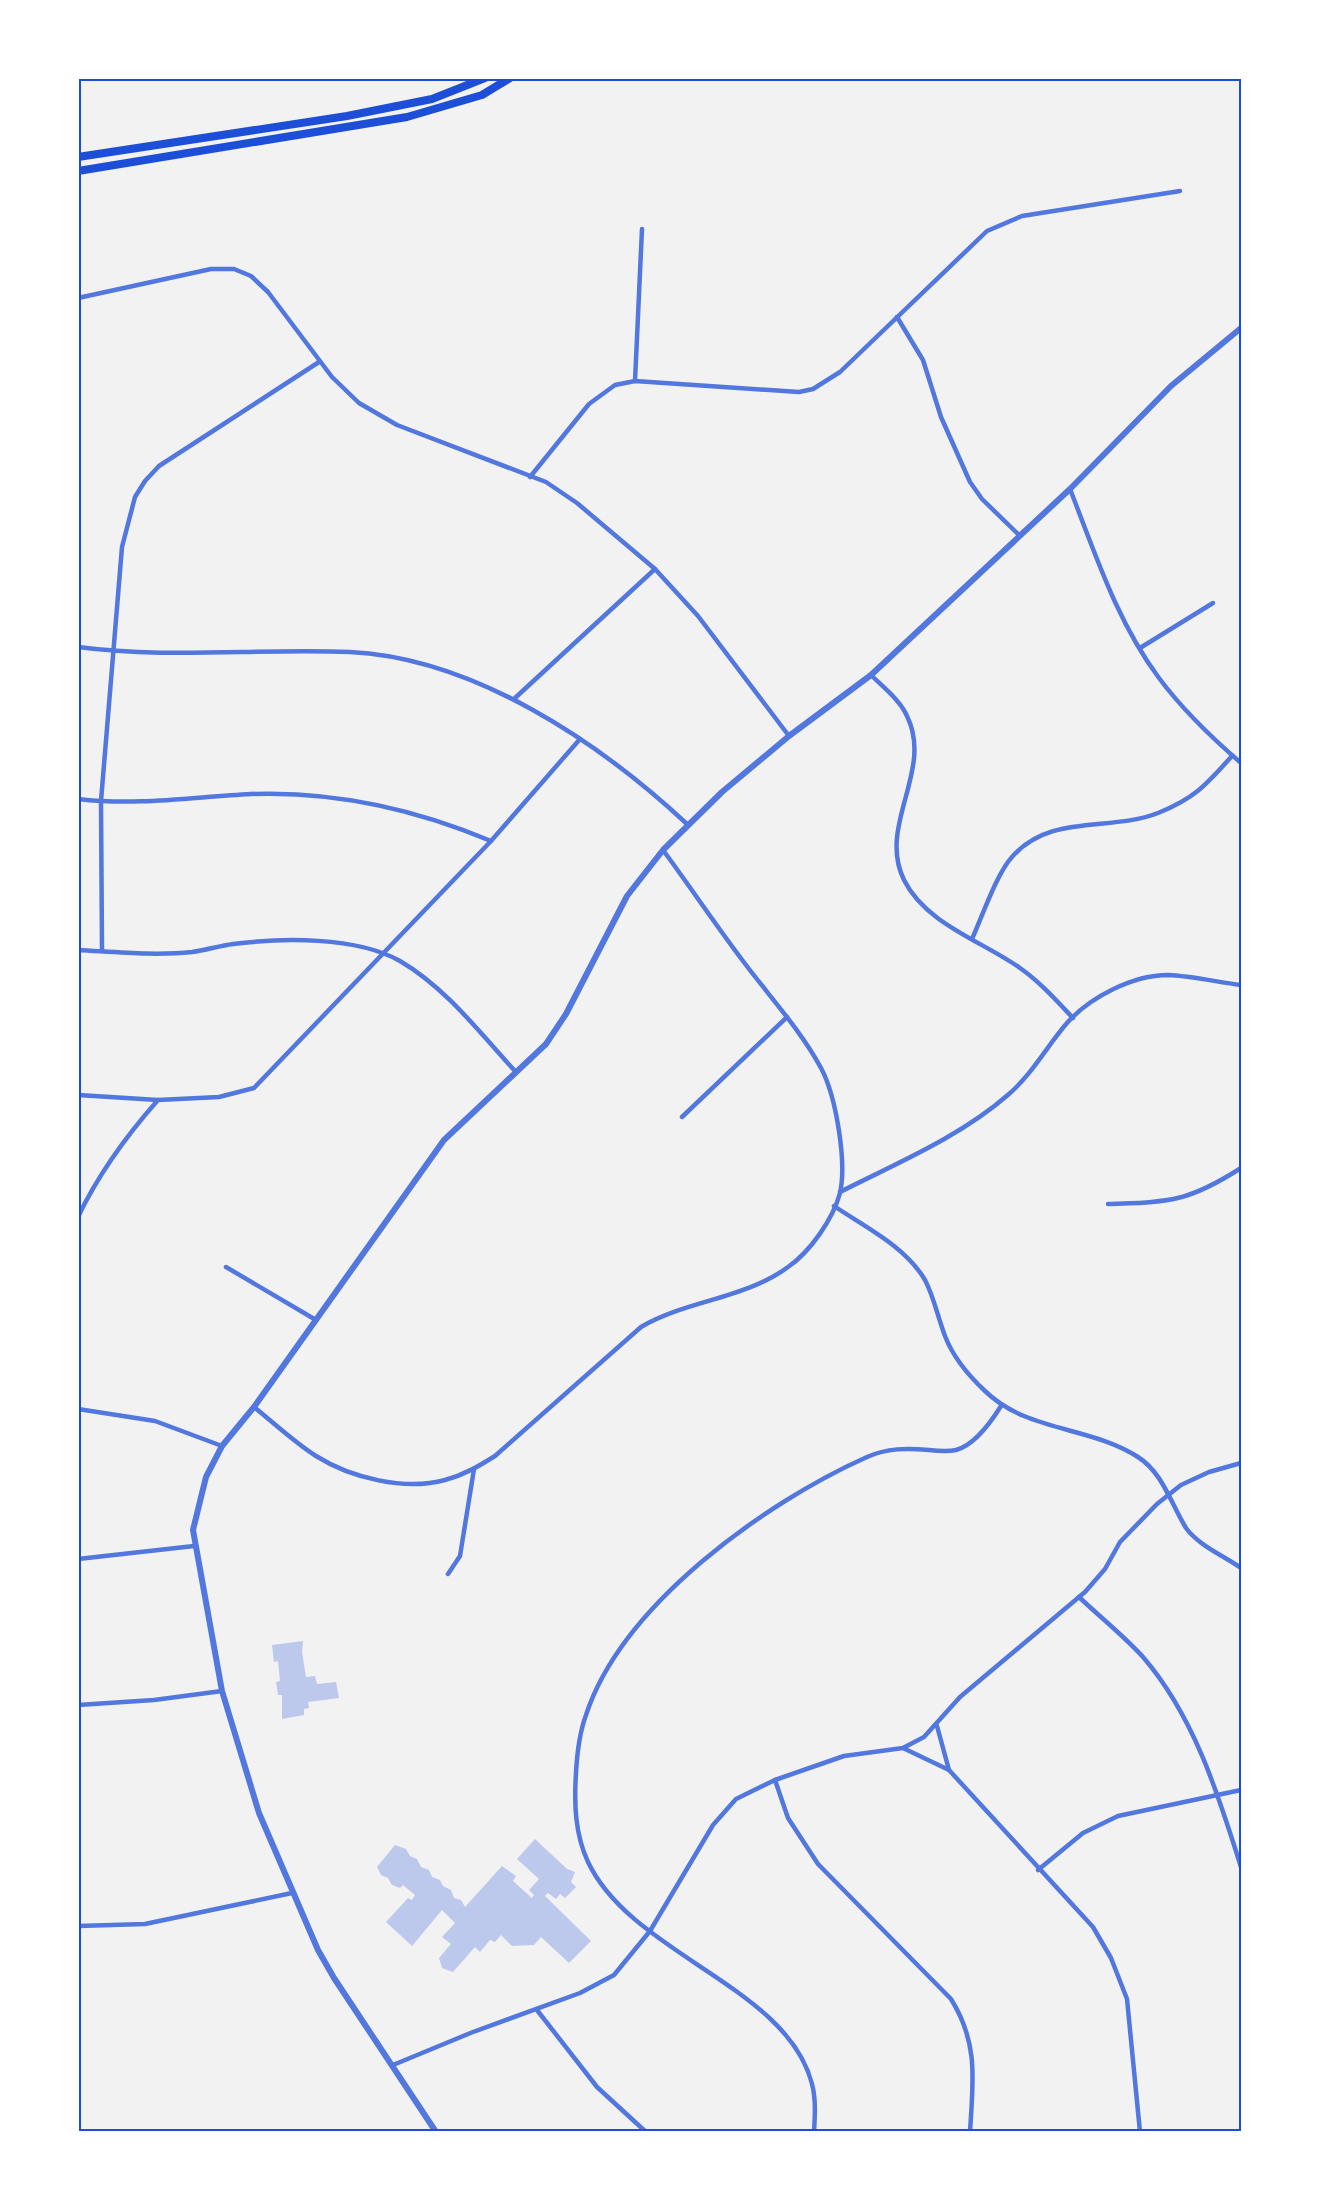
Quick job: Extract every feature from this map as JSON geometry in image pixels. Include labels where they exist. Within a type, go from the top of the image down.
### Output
[{"type":"main road","points":[[78,158],[347,116],[432,99],[485,78]]},
{"type":"main road","points":[[78,171],[407,117],[482,94],[510,78]]},
{"type":"street","points":[[530,477],[589,404],[615,385],[635,381],[799,392],[813,389],[840,372],[987,231],[1022,216],[1180,191]]},
{"type":"street","points":[[635,381],[642,229]]},
{"type":"street","points":[[78,298],[211,269],[234,269],[260,283],[319,362],[359,402],[397,425],[546,482],[577,503],[655,569],[698,616],[789,736]]},
{"type":"street","points":[[897,317],[923,360],[941,417],[970,482],[982,499],[1019,535]]},
{"type":"street","points":[[435,2132],[334,1978],[292,1893],[249,1785],[222,1690],[194,1546],[193,1530],[200,1492],[222,1446],[254,1407],[444,1140],[546,1044],[566,1014],[627,896],[663,850],[687,824],[789,736],[871,675],[1070,489],[1171,386],[1241,328]]},
{"type":"street","points":[[102,951],[101,801],[122,547],[128,517],[144,481],[159,466],[319,362]]},
{"type":"street","points":[[1070,489],[1118,609],[1158,677],[1177,700],[1241,763]]},
{"type":"street","points":[[515,698],[655,569]]},
{"type":"street","points":[[1140,648],[1213,603]]},
{"type":"street","points":[[78,647],[158,654],[352,652],[425,665],[515,698],[635,776],[687,824]]},
{"type":"street","points":[[871,675],[902,707],[914,733],[916,752],[896,837],[904,880],[941,921],[1021,968],[1073,1018]]},
{"type":"street","points":[[78,1095],[158,1100],[219,1097],[254,1088],[491,841],[580,739]]},
{"type":"street","points":[[972,939],[1012,857],[1024,847],[1058,828],[1130,820],[1156,814],[1201,791],[1232,756]]},
{"type":"street","points":[[78,799],[171,802],[250,794],[305,795],[359,801],[412,812],[491,841]]},
{"type":"street","points":[[254,1407],[315,1455],[340,1469],[413,1485],[444,1481],[474,1469],[495,1456],[641,1327],[663,1315],[762,1283],[789,1267],[808,1248],[840,1192],[838,1117],[821,1069],[787,1017],[663,850]]},
{"type":"street","points":[[78,950],[192,952],[271,941],[311,941],[383,953],[425,979],[447,998],[515,1071]]},
{"type":"street","points":[[840,1192],[969,1126],[1023,1080],[1073,1018],[1102,994],[1153,977],[1168,975],[1241,985]]},
{"type":"street","points":[[682,1117],[787,1017]]},
{"type":"street","points":[[78,1217],[90,1191],[133,1129],[158,1100]]},
{"type":"street","points":[[1108,1204],[1180,1199],[1214,1185],[1241,1168]]},
{"type":"street","points":[[834,1206],[890,1242],[912,1263],[925,1281],[946,1339],[955,1356],[969,1376],[1001,1406],[1022,1418],[1112,1444],[1138,1457],[1150,1468],[1169,1494],[1187,1528],[1195,1538],[1241,1568]]},
{"type":"street","points":[[226,1267],[316,1320]]},
{"type":"street","points":[[814,2132],[813,2086],[806,2067],[790,2038],[766,2014],[650,1931],[606,1892],[588,1862],[577,1828],[575,1787],[585,1716],[608,1668],[637,1626],[677,1583],[754,1520],[879,1452],[904,1448],[958,1450],[990,1424],[1001,1406]]},
{"type":"street","points":[[78,1410],[155,1421],[222,1446]]},
{"type":"street","points":[[393,2065],[473,2032],[580,1993],[614,1975],[650,1931],[722,1812],[735,1799],[774,1780],[844,1756],[903,1748],[924,1737],[937,1726],[960,1697],[1079,1597],[1105,1569],[1120,1542],[1137,1522],[1169,1494],[1181,1485],[1209,1472],[1241,1463]]},
{"type":"street","points":[[448,1574],[460,1556],[474,1469]]},
{"type":"street","points":[[78,1559],[194,1546]]},
{"type":"street","points":[[1079,1597],[1143,1657],[1184,1717],[1218,1794],[1241,1867]]},
{"type":"street","points":[[78,1705],[154,1700],[222,1690]]},
{"type":"street","points":[[937,1726],[949,1770]]},
{"type":"street","points":[[903,1748],[949,1770],[1038,1870],[1093,1927],[1110,1958],[1127,1999],[1140,2132]]},
{"type":"street","points":[[774,1780],[788,1818],[818,1864],[951,1999],[960,2013],[973,2048],[970,2132]]},
{"type":"street","points":[[1038,1870],[1099,1823],[1142,1810],[1241,1790]]},
{"type":"street","points":[[78,1926],[145,1924],[292,1893]]},
{"type":"street","points":[[537,2010],[597,2088],[646,2132]]},
{"type":"building","points":[[303,1641],[302,1652],[306,1677],[315,1676],[317,1684],[336,1682],[339,1698],[308,1702],[309,1708],[304,1709],[304,1715],[282,1719],[282,1695],[278,1695],[276,1682],[280,1681],[278,1661],[274,1662],[272,1645]]},
{"type":"building","points":[[535,1839],[567,1869],[575,1872],[571,1882],[576,1887],[565,1898],[560,1894],[556,1899],[548,1893],[545,1896],[591,1941],[569,1963],[541,1937],[534,1945],[512,1946],[501,1935],[495,1942],[490,1940],[480,1952],[475,1947],[453,1972],[442,1968],[439,1958],[451,1944],[442,1937],[455,1923],[442,1910],[412,1946],[386,1922],[408,1898],[412,1900],[415,1895],[403,1885],[400,1888],[392,1885],[388,1878],[381,1875],[377,1867],[395,1845],[406,1849],[410,1856],[417,1859],[421,1867],[429,1870],[432,1877],[440,1880],[443,1886],[451,1890],[454,1898],[461,1900],[465,1907],[502,1866],[516,1876],[513,1881],[532,1898],[534,1895],[529,1890],[539,1879],[517,1859]]}]
